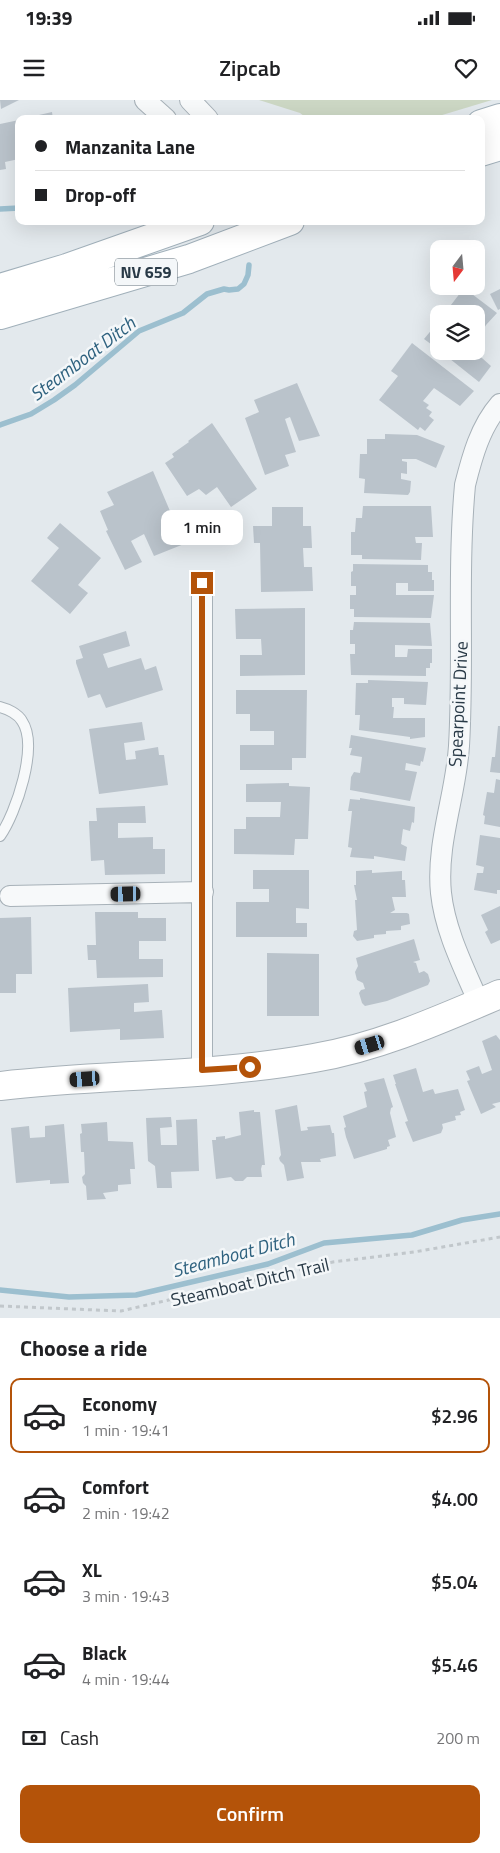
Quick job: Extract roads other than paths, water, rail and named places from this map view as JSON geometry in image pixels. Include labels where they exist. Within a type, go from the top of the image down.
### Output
[{"type":"main road","points":[[485,123],[500,118]]},
{"type":"main road","points":[[485,151],[500,146]]},
{"type":"main road","points":[[189,259],[220,237],[232,225]]},
{"type":"main road","name":"NV 659","points":[[0,315],[189,259],[279,225]]},
{"type":"main road","name":"NV 659","points":[[0,288],[68,268],[177,227]]},
{"type":"main road","points":[[0,1086],[278,1064],[355,1049],[400,1036],[489,999]]},
{"type":"street","points":[[190,100],[204,115]]},
{"type":"street","points":[[147,101],[162,115]]},
{"type":"street","name":"Spearpoint Drive","points":[[489,999],[454,942],[441,894],[441,874],[444,836],[459,749],[465,486],[472,457],[482,432],[500,404]]},
{"type":"street","points":[[202,583],[202,1070]]},
{"type":"street","points":[[10,896],[202,892]]},
{"type":"lane","points":[[0,707],[15,714],[22,721],[27,733],[28,749],[24,779],[18,800],[0,836]]},
{"type":"waterway","name":"Steamboat Ditch","points":[[0,209],[15,208]]},
{"type":"waterway","name":"Steamboat Ditch","points":[[0,425],[31,414],[54,400],[75,385],[139,331],[183,313],[207,294],[224,289],[238,289],[244,284],[248,275],[249,265]]},
{"type":"waterway","name":"Steamboat Ditch","points":[[0,1290],[69,1297],[136,1295],[268,1264],[324,1243],[412,1235],[462,1220],[500,1214]]}]
